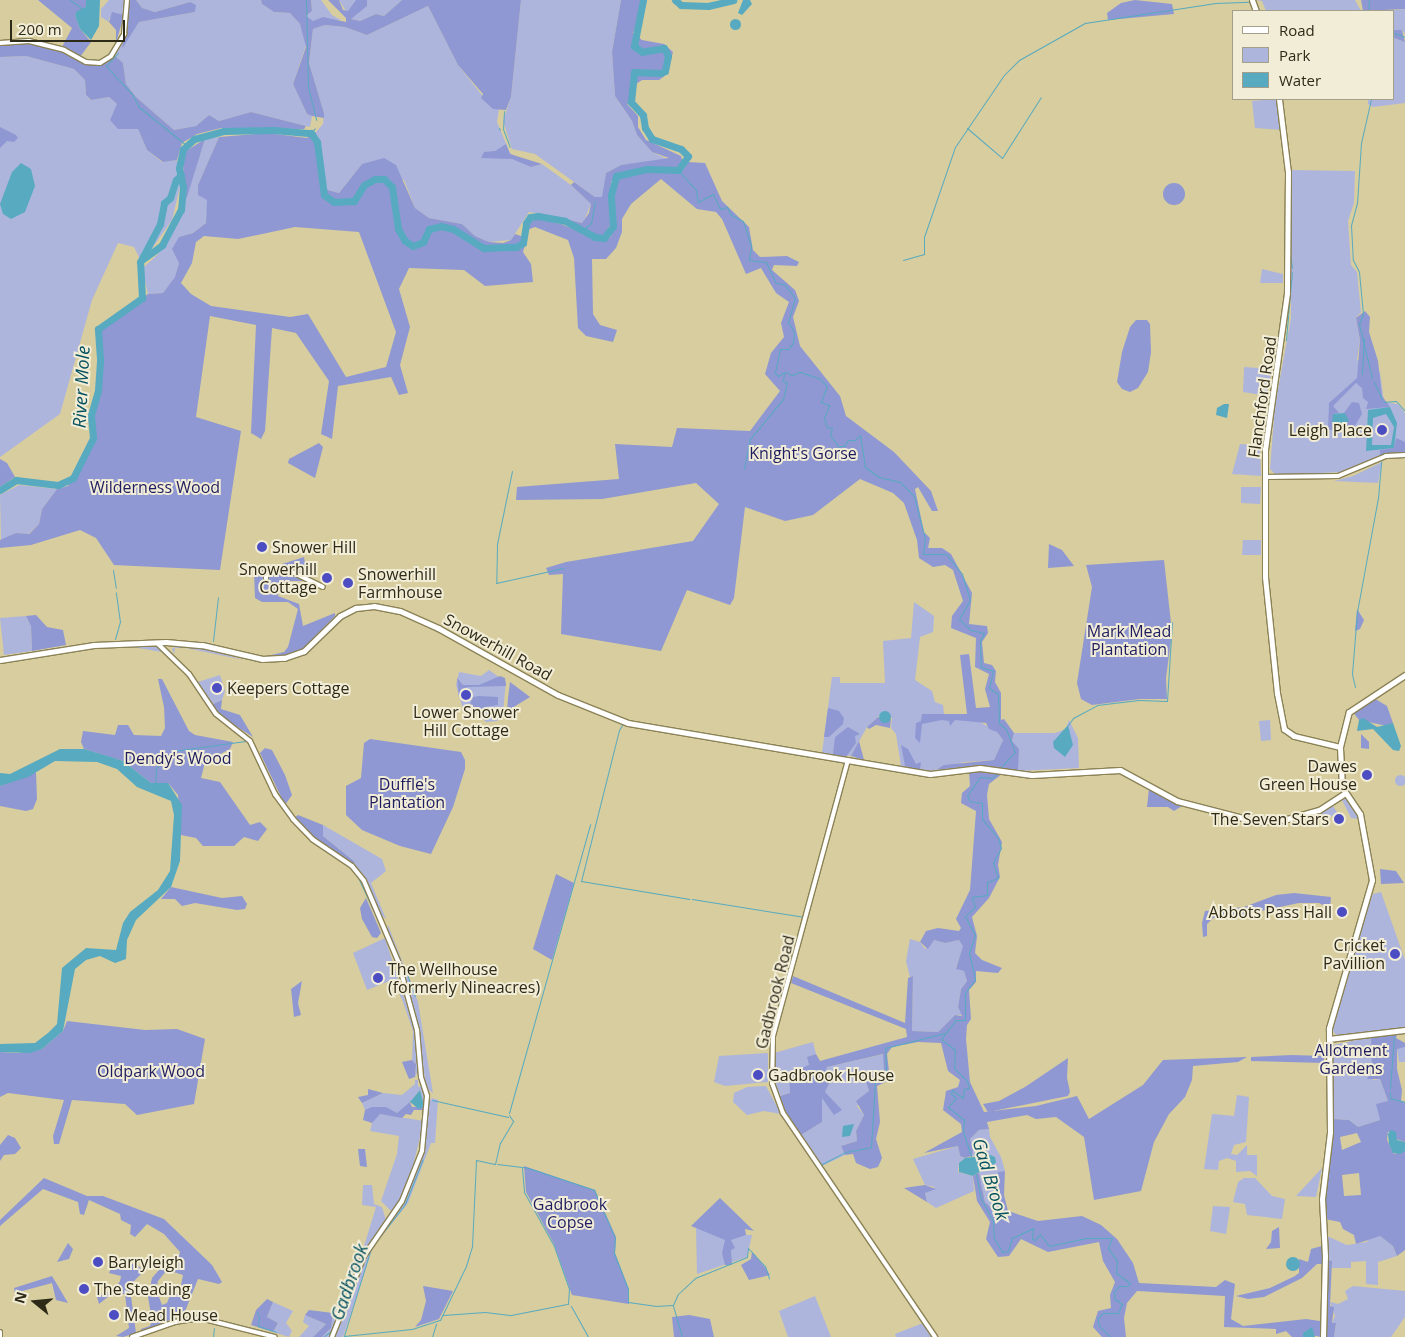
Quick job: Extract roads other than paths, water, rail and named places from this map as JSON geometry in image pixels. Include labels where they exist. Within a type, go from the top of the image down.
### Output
[{"type":"street","points":[[0,44],[29,41],[57,48],[95,64],[107,60],[124,34],[127,0]]},
{"type":"street","name":"Flanchford Road","points":[[1279,100],[1288,172],[1287,293],[1266,434],[1265,578],[1283,723],[1294,736],[1340,747]]},
{"type":"street","points":[[1265,477],[1338,476],[1386,456],[1405,455]]},
{"type":"street","points":[[266,579],[265,569],[284,568],[323,587]]},
{"type":"street","name":"Snowerhill Road","points":[[0,660],[94,645],[173,642],[202,645],[262,659],[284,658],[304,651],[347,612],[365,606],[391,608],[438,628],[510,670],[613,719],[934,774],[980,768],[1032,775],[1120,770],[1133,774],[1177,801],[1258,822],[1319,810],[1345,793]]},
{"type":"street","points":[[170,653],[173,642]]},
{"type":"street","points":[[157,643],[170,653],[216,714],[250,741],[275,794],[293,819],[312,839],[352,866],[364,881],[398,961],[417,1030],[427,1102],[422,1151],[402,1200],[364,1256],[332,1337]]},
{"type":"street","points":[[1324,1337],[1325,1256],[1322,1199],[1330,1132],[1329,1039],[1338,990],[1372,880],[1363,823],[1345,793],[1340,747],[1349,712],[1405,675]]},
{"type":"street","name":"Gadbrook Road","points":[[848,760],[773,1037],[772,1083],[783,1113],[935,1337]]},
{"type":"street","points":[[1329,1039],[1405,1030]]},
{"type":"street","points":[[132,1337],[174,1322],[200,1318],[275,1337]]},
{"type":"street","points":[[0,1332],[0,1337]]},
{"type":"water","points":[[86,0],[100,0],[99,26],[91,40],[80,29],[75,15],[77,11],[86,7]]},
{"type":"water","points":[[743,0],[750,0],[752,4],[742,15],[738,13]]},
{"type":"water","points":[[733,19],[737,19],[740,24],[739,28],[733,29],[730,26],[730,22]]},
{"type":"water","points":[[21,163],[31,169],[35,186],[25,212],[11,219],[3,214],[0,204],[12,172]]},
{"type":"water","points":[[1224,404],[1229,404],[1227,418],[1216,415],[1217,408]]},
{"type":"water","points":[[1390,407],[1397,423],[1394,448],[1366,451],[1368,410]],"holes":[[[1386,414],[1394,427],[1391,445],[1372,445],[1373,418]]]},
{"type":"water","points":[[1345,413],[1349,421],[1342,424],[1332,423],[1333,414]]},
{"type":"water","points":[[883,711],[887,711],[891,717],[887,723],[883,723],[879,719],[879,715]]},
{"type":"water","points":[[1363,718],[1377,727],[1393,723],[1401,746],[1399,751],[1393,750],[1373,729],[1357,731],[1359,720]]},
{"type":"water","points":[[1068,725],[1073,745],[1065,757],[1054,748],[1053,742]]},
{"type":"water","points":[[60,749],[84,749],[111,757],[123,761],[151,783],[168,783],[182,805],[180,861],[171,887],[136,920],[127,940],[126,959],[115,963],[100,956],[86,960],[75,969],[63,1031],[42,1049],[30,1053],[0,1052],[0,1044],[35,1043],[57,1024],[62,968],[86,948],[116,950],[123,923],[130,912],[158,890],[170,871],[174,815],[171,801],[137,787],[117,769],[97,762],[55,761],[28,777],[0,786],[0,773],[10,774]]},
{"type":"water","points":[[420,1090],[424,1106],[419,1109],[410,1102]]},
{"type":"water","points":[[854,1124],[850,1136],[842,1137],[843,1126]]},
{"type":"water","points":[[1391,1130],[1396,1132],[1397,1140],[1405,1142],[1405,1151],[1400,1154],[1393,1153],[1389,1144],[1388,1134]]},
{"type":"water","points":[[990,1155],[995,1157],[996,1163],[973,1176],[959,1172],[959,1163],[965,1158]]},
{"type":"water","points":[[1293,1257],[1298,1259],[1300,1264],[1298,1269],[1293,1271],[1288,1269],[1286,1264],[1288,1259]]},
{"type":"water","points":[[1312,1327],[1315,1337],[1303,1337],[1303,1333]]},
{"type":"waterway","points":[[70,0],[83,9]]},
{"type":"waterway","points":[[306,0],[308,87],[316,120]]},
{"type":"waterway","name":"River Mole","points":[[143,259],[162,245],[181,210],[183,187],[179,168],[183,149],[194,139],[224,131],[273,130],[311,133],[317,142],[324,195],[334,202],[354,201],[364,185],[375,179],[384,179],[392,187],[398,229],[405,241],[413,246],[423,242],[429,229],[441,226],[453,229],[484,248],[516,247],[523,243],[526,223],[530,217],[538,216],[565,221],[595,237],[604,238],[613,226],[611,195],[616,176],[647,169],[678,170],[688,156],[681,149],[652,139],[645,128],[643,115],[631,102],[634,72],[661,73],[665,71],[668,56],[664,48],[642,52],[634,46],[643,0]]},
{"type":"waterway","name":"River Mole","points":[[675,0],[681,5],[708,6],[733,0]]},
{"type":"waterway","points":[[1368,10],[1369,0]]},
{"type":"waterway","points":[[903,260],[924,254],[924,237],[955,147],[1004,75],[1019,60],[1085,23],[1215,3],[1250,2]]},
{"type":"waterway","points":[[1256,3],[1259,10]]},
{"type":"waterway","points":[[1395,33],[1405,37]]},
{"type":"waterway","points":[[118,53],[106,66],[132,94],[139,107],[186,145]]},
{"type":"waterway","points":[[967,128],[1002,158],[1041,97]]},
{"type":"waterway","points":[[1371,100],[1361,143],[1357,203],[1351,225],[1353,260],[1359,272],[1363,314],[1359,324],[1372,378]]},
{"type":"waterway","points":[[504,111],[503,129],[510,147]]},
{"type":"waterway","name":"River Mole","points":[[311,133],[315,128]]},
{"type":"waterway","name":"Gad Brook","points":[[678,170],[696,190],[698,202],[713,194],[720,209],[727,207],[731,215],[743,221],[751,246],[749,260],[766,262],[776,283],[784,284],[795,298],[788,322],[794,332],[793,343],[788,349],[780,349],[775,373],[778,376],[785,372],[792,375],[800,372],[819,378],[827,386],[821,402],[829,405],[824,418],[827,427],[832,428],[830,435],[838,446],[844,446],[848,440],[855,440],[860,435],[865,467],[879,477],[900,482],[914,496],[925,539],[923,554],[946,554],[962,574],[970,600],[959,619],[971,630],[984,633],[980,641],[981,667],[993,671],[989,688],[998,694],[999,723],[1006,729],[1015,752],[1001,767]]},
{"type":"waterway","name":"River Mole","points":[[0,490],[16,480],[58,485],[73,478],[93,438],[91,415],[98,390],[100,359],[98,329],[142,298],[140,262],[160,224],[164,203],[170,198],[176,180],[181,175]]},
{"type":"waterway","points":[[583,230],[591,223],[595,201]]},
{"type":"waterway","points":[[1290,254],[1292,268]]},
{"type":"waterway","points":[[1286,340],[1292,272]]},
{"type":"waterway","points":[[1362,374],[1364,338]]},
{"type":"waterway","points":[[744,469],[750,439],[783,399],[787,383],[783,381],[784,374]]},
{"type":"waterway","points":[[1374,382],[1382,399]]},
{"type":"waterway","points":[[1383,402],[1396,401],[1405,411]]},
{"type":"waterway","points":[[1387,454],[1405,453]]},
{"type":"waterway","points":[[1355,687],[1352,674],[1357,612],[1378,498],[1381,461]]},
{"type":"waterway","points":[[512,471],[497,544],[496,583],[563,568]]},
{"type":"waterway","points":[[113,570],[116,588]]},
{"type":"waterway","points":[[115,639],[120,622],[116,592]]},
{"type":"waterway","points":[[213,641],[218,597]]},
{"type":"waterway","points":[[1068,725],[1073,718],[1097,705],[1139,700],[1167,701],[1172,622]]},
{"type":"waterway","points":[[622,725],[619,730],[581,881],[690,899]]},
{"type":"waterway","points":[[155,784],[156,768],[173,751],[245,741]]},
{"type":"waterway","points":[[755,742],[782,746]]},
{"type":"waterway","name":"Gad Brook","points":[[971,1156],[963,1131],[964,1120],[948,1107],[956,1098],[951,1094],[952,1090],[963,1098],[964,1089],[969,1088],[967,1081],[954,1068],[955,1050],[941,1039],[956,1020],[965,1020],[965,993],[975,979],[969,953],[975,935],[965,916],[975,907],[972,897],[987,895],[987,882],[998,878],[993,863],[1001,848],[998,838],[982,819],[982,803],[970,801],[967,796],[980,777],[992,778],[996,774]]},
{"type":"waterway","points":[[509,1113],[590,824]]},
{"type":"waterway","points":[[357,875],[374,912]]},
{"type":"waterway","points":[[692,899],[805,917]]},
{"type":"waterway","points":[[404,966],[415,996]]},
{"type":"waterway","points":[[820,1165],[846,1152],[871,1147],[875,1083],[886,1071],[885,1048],[945,1033]]},
{"type":"waterway","points":[[1390,1088],[1394,1036]]},
{"type":"waterway","points":[[1390,1092],[1390,1098],[1405,1102]]},
{"type":"waterway","points":[[432,1100],[508,1117]]},
{"type":"waterway","points":[[784,1110],[811,1151]]},
{"type":"waterway","points":[[371,1248],[344,1336],[412,1329],[440,1320],[466,1266],[472,1246],[476,1160],[495,1164],[500,1143],[513,1121],[509,1115]]},
{"type":"waterway","name":"Gadbrook","points":[[381,1235],[405,1204],[423,1159]]},
{"type":"waterway","points":[[497,1164],[528,1168],[594,1190],[615,1238],[614,1253],[628,1289],[628,1302],[655,1306],[673,1305]]},
{"type":"waterway","points":[[522,1168],[524,1192],[554,1246],[569,1289],[568,1304]]},
{"type":"waterway","name":"Gad Brook","points":[[976,1174],[981,1199],[993,1221],[994,1238],[1002,1252],[1008,1251],[1012,1238],[1033,1228],[1032,1239],[1035,1240],[1040,1234],[1049,1246],[1086,1238],[1112,1238],[1108,1248],[1117,1261],[1116,1273],[1130,1283],[1127,1286],[1119,1286],[1114,1292],[1115,1299],[1122,1304],[1118,1313],[1103,1313],[1098,1318],[1098,1325],[1111,1337]]},
{"type":"waterway","points":[[682,1337],[673,1305],[678,1294],[695,1278],[747,1257],[748,1248],[765,1266],[769,1278]]},
{"type":"waterway","points":[[323,1337],[331,1331],[345,1299]]},
{"type":"waterway","points":[[443,1315],[485,1312],[511,1315],[567,1304]]},
{"type":"waterway","points":[[571,1306],[588,1337]]},
{"type":"waterway","points":[[259,1316],[258,1326],[276,1332]]},
{"type":"waterway","points":[[432,1337],[436,1324]]},
{"type":"waterway","points":[[213,1337],[214,1328]]},
{"type":"place","name":"Leigh Place","points":[[1382,430]]},
{"type":"place","name":"Snower Hill","points":[[262,547]]},
{"type":"place","name":"Snowerhill Cottage","points":[[327,578]]},
{"type":"place","name":"Snowerhill Farmhouse","points":[[348,583]]},
{"type":"place","name":"Keepers Cottage","points":[[217,688]]},
{"type":"place","name":"Lower Snower Hill Cottage","points":[[466,695]]},
{"type":"place","name":"Dawes Green House","points":[[1367,775]]},
{"type":"place","name":"The Seven Stars","points":[[1339,819]]},
{"type":"place","name":"Abbots Pass Hall","points":[[1342,912]]},
{"type":"place","name":"Cricket Pavillion","points":[[1395,954]]},
{"type":"place","name":"The Wellhouse (formerly Nineacres)","points":[[378,978]]},
{"type":"place","name":"Gadbrook House","points":[[758,1075]]},
{"type":"place","name":"Barryleigh","points":[[98,1262]]},
{"type":"place","name":"The Steading","points":[[84,1289]]},
{"type":"place","name":"Mead House","points":[[114,1315]]},
{"type":"park label","name":"Knight's Gorse","points":[[803,453]]},
{"type":"park label","name":"Wilderness Wood","points":[[155,487]]},
{"type":"park label","name":"Mark Mead Plantation","points":[[1129,640]]},
{"type":"park label","name":"Dendy's Wood","points":[[178,758]]},
{"type":"park label","name":"Duffle's Plantation","points":[[407,793]]},
{"type":"park label","name":"Allotment Gardens","points":[[1351,1059]]},
{"type":"park label","name":"Oldpark Wood","points":[[151,1071]]},
{"type":"park label","name":"Gadbrook Copse","points":[[570,1213]]}]
